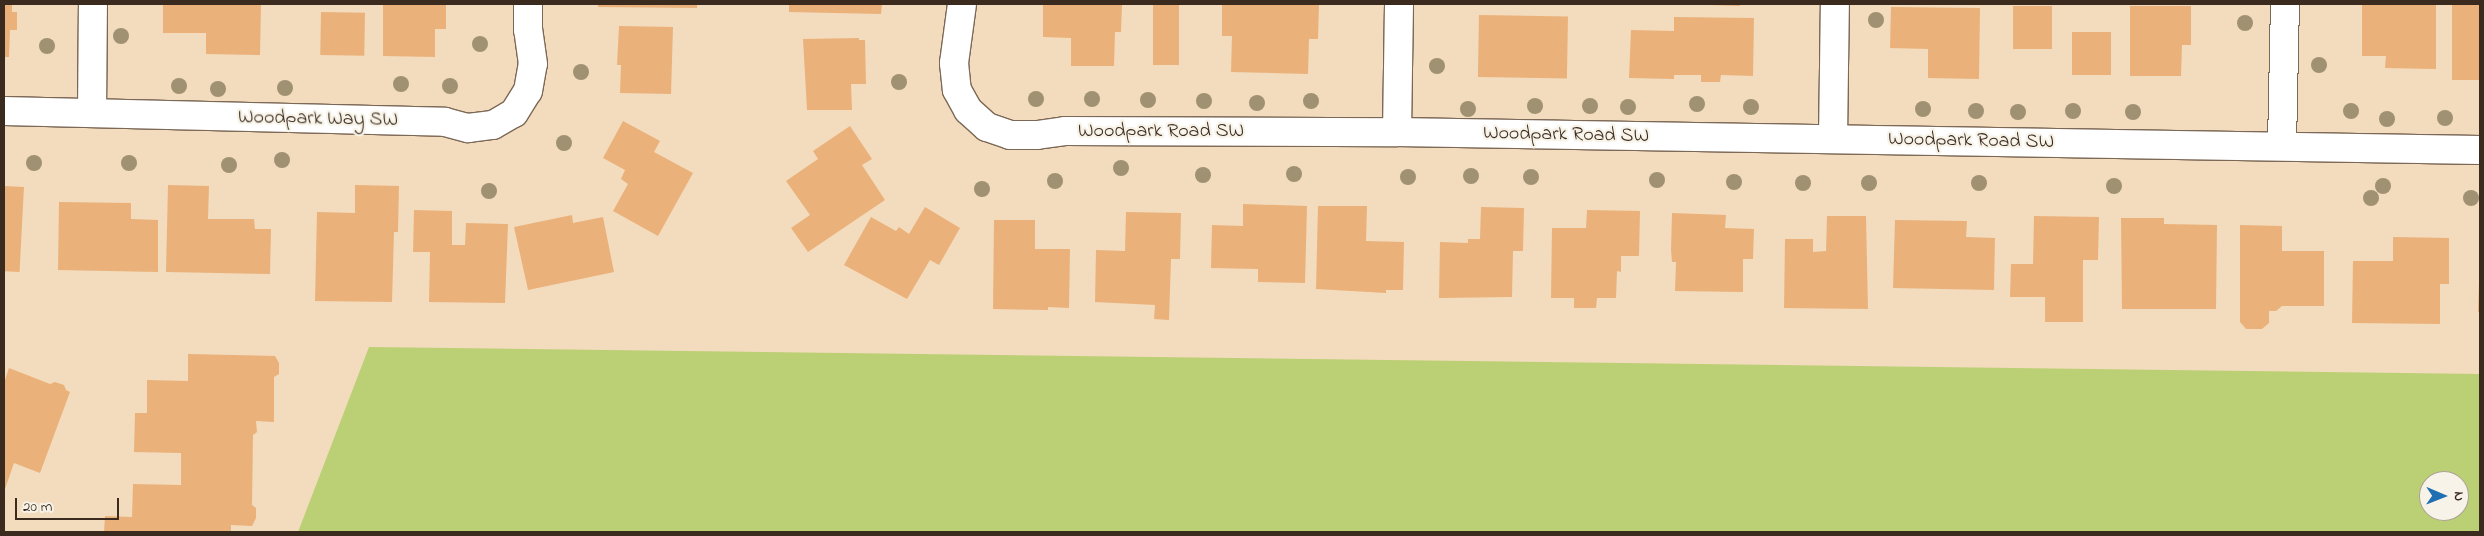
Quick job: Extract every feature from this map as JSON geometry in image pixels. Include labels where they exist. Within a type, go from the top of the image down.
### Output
[{"type":"street","points":[[92,113],[93,4]]},
{"type":"street","name":"Woodpark Way SW","points":[[4,111],[444,122],[468,128],[494,125],[514,113],[528,91],[533,64],[528,30],[528,4]]},
{"type":"street","name":"Woodpark Road SW","points":[[962,4],[954,64],[958,90],[968,110],[987,128],[1010,135],[1065,131],[1397,132],[2282,145],[2480,150]]},
{"type":"street","points":[[1397,132],[1399,4]]},
{"type":"street","points":[[1833,139],[1835,4]]},
{"type":"street","points":[[2282,145],[2285,4]]},
{"type":"green space","points":[[369,347],[2480,374],[2480,532],[298,532]]},
{"type":"building","points":[[4,4],[12,4],[12,12],[17,12],[17,30],[10,30],[9,57],[4,57]]},
{"type":"building","points":[[163,4],[261,4],[260,55],[206,54],[206,33],[163,33]]},
{"type":"building","points":[[383,4],[446,4],[446,29],[435,29],[435,57],[383,56]]},
{"type":"building","points":[[598,4],[697,4],[697,8],[598,7]]},
{"type":"building","points":[[789,4],[882,4],[881,14],[789,12]]},
{"type":"building","points":[[1043,4],[1122,4],[1121,32],[1115,32],[1114,66],[1071,66],[1071,38],[1043,37]]},
{"type":"building","points":[[1153,4],[1179,4],[1179,65],[1153,65]]},
{"type":"building","points":[[1222,4],[1319,4],[1318,39],[1309,39],[1308,74],[1231,72],[1232,36],[1222,36]]},
{"type":"building","points":[[1740,4],[1740,6],[1709,5]]},
{"type":"building","points":[[2362,4],[2436,4],[2436,69],[2385,68],[2386,56],[2362,56]]},
{"type":"building","points":[[2452,4],[2480,4],[2480,80],[2452,80]]},
{"type":"building","points":[[2013,6],[2052,6],[2052,49],[2013,49]]},
{"type":"building","points":[[2130,6],[2191,6],[2191,45],[2182,45],[2181,76],[2130,76]]},
{"type":"building","points":[[1891,7],[1980,8],[1979,79],[1928,78],[1928,49],[1890,48]]},
{"type":"building","points":[[321,12],[365,13],[364,56],[320,55]]},
{"type":"building","points":[[1479,15],[1568,17],[1567,79],[1478,77]]},
{"type":"building","points":[[1674,17],[1754,18],[1753,76],[1721,75],[1720,82],[1701,82],[1701,75],[1674,75],[1674,79],[1629,78],[1631,30],[1674,31]]},
{"type":"building","points":[[619,26],[673,27],[671,94],[620,93],[621,65],[617,65]]},
{"type":"building","points":[[2072,32],[2111,32],[2111,75],[2072,75]]},
{"type":"building","points":[[859,38],[859,40],[865,40],[866,84],[851,84],[852,110],[807,110],[803,39]]},
{"type":"building","points":[[623,121],[660,141],[654,152],[693,173],[658,236],[613,211],[628,184],[621,179],[625,170],[603,158]]},
{"type":"building","points":[[850,126],[872,159],[862,165],[885,200],[808,252],[791,228],[810,215],[786,181],[818,159],[813,151]]},
{"type":"building","points":[[168,185],[209,186],[208,219],[254,219],[255,229],[271,229],[270,274],[166,272]]},
{"type":"building","points":[[355,185],[399,186],[398,232],[394,232],[392,302],[315,301],[317,212],[355,213]]},
{"type":"building","points":[[4,186],[24,187],[20,272],[4,271]]},
{"type":"building","points":[[59,202],[131,203],[131,219],[158,220],[158,272],[58,270]]},
{"type":"building","points":[[1243,204],[1307,206],[1305,283],[1258,282],[1258,269],[1211,268],[1212,225],[1243,226]]},
{"type":"building","points":[[1318,206],[1367,206],[1366,241],[1404,242],[1403,290],[1386,290],[1386,293],[1316,289]]},
{"type":"building","points":[[925,207],[960,228],[939,265],[930,260],[907,299],[844,265],[871,217],[896,231],[899,227],[909,234]]},
{"type":"building","points":[[1481,207],[1524,208],[1523,251],[1513,251],[1512,297],[1439,298],[1440,242],[1468,243],[1468,239],[1480,239]]},
{"type":"building","points":[[414,210],[452,211],[452,245],[465,245],[466,223],[508,224],[505,303],[429,302],[430,252],[413,252]]},
{"type":"building","points":[[1587,210],[1640,211],[1639,256],[1621,256],[1621,272],[1617,271],[1616,298],[1597,298],[1596,308],[1574,308],[1574,298],[1551,298],[1552,228],[1586,228]]},
{"type":"building","points":[[1126,212],[1181,213],[1180,259],[1171,259],[1169,320],[1154,319],[1155,305],[1095,302],[1096,250],[1125,251]]},
{"type":"building","points":[[1672,213],[1726,215],[1725,228],[1754,229],[1753,259],[1743,259],[1743,292],[1675,291],[1676,262],[1672,262],[1671,250]]},
{"type":"building","points":[[572,215],[573,223],[603,217],[614,272],[528,290],[514,227]]},
{"type":"building","points":[[1827,216],[1866,216],[1868,309],[1784,308],[1785,239],[1813,239],[1813,252],[1826,251]]},
{"type":"building","points":[[2034,216],[2099,217],[2098,260],[2083,260],[2083,322],[2045,322],[2045,297],[2010,297],[2011,264],[2033,264]]},
{"type":"building","points":[[2121,218],[2164,218],[2164,224],[2217,225],[2216,309],[2122,309]]},
{"type":"building","points":[[994,220],[1035,220],[1035,249],[1070,249],[1069,308],[1048,307],[1048,310],[993,309]]},
{"type":"building","points":[[1895,220],[1967,221],[1966,237],[1995,238],[1994,290],[1893,288]]},
{"type":"building","points":[[2240,225],[2282,226],[2282,251],[2324,251],[2324,306],[2282,306],[2276,311],[2269,311],[2269,323],[2262,329],[2246,329],[2240,322]]},
{"type":"building","points":[[2393,237],[2449,238],[2449,284],[2440,284],[2440,324],[2352,323],[2353,261],[2393,261]]},
{"type":"building","points":[[2479,283],[2480,312],[2478,312]]},
{"type":"building","points":[[188,354],[275,356],[279,363],[279,374],[274,377],[274,422],[256,421],[257,432],[253,435],[252,505],[256,508],[256,518],[252,526],[231,525],[231,532],[104,532],[105,516],[132,517],[133,484],[181,485],[181,453],[134,452],[135,413],[147,413],[147,380],[188,381]]},
{"type":"building","points":[[9,368],[50,384],[55,382],[64,385],[66,390],[70,392],[40,473],[14,463],[4,492],[4,383]]}]
